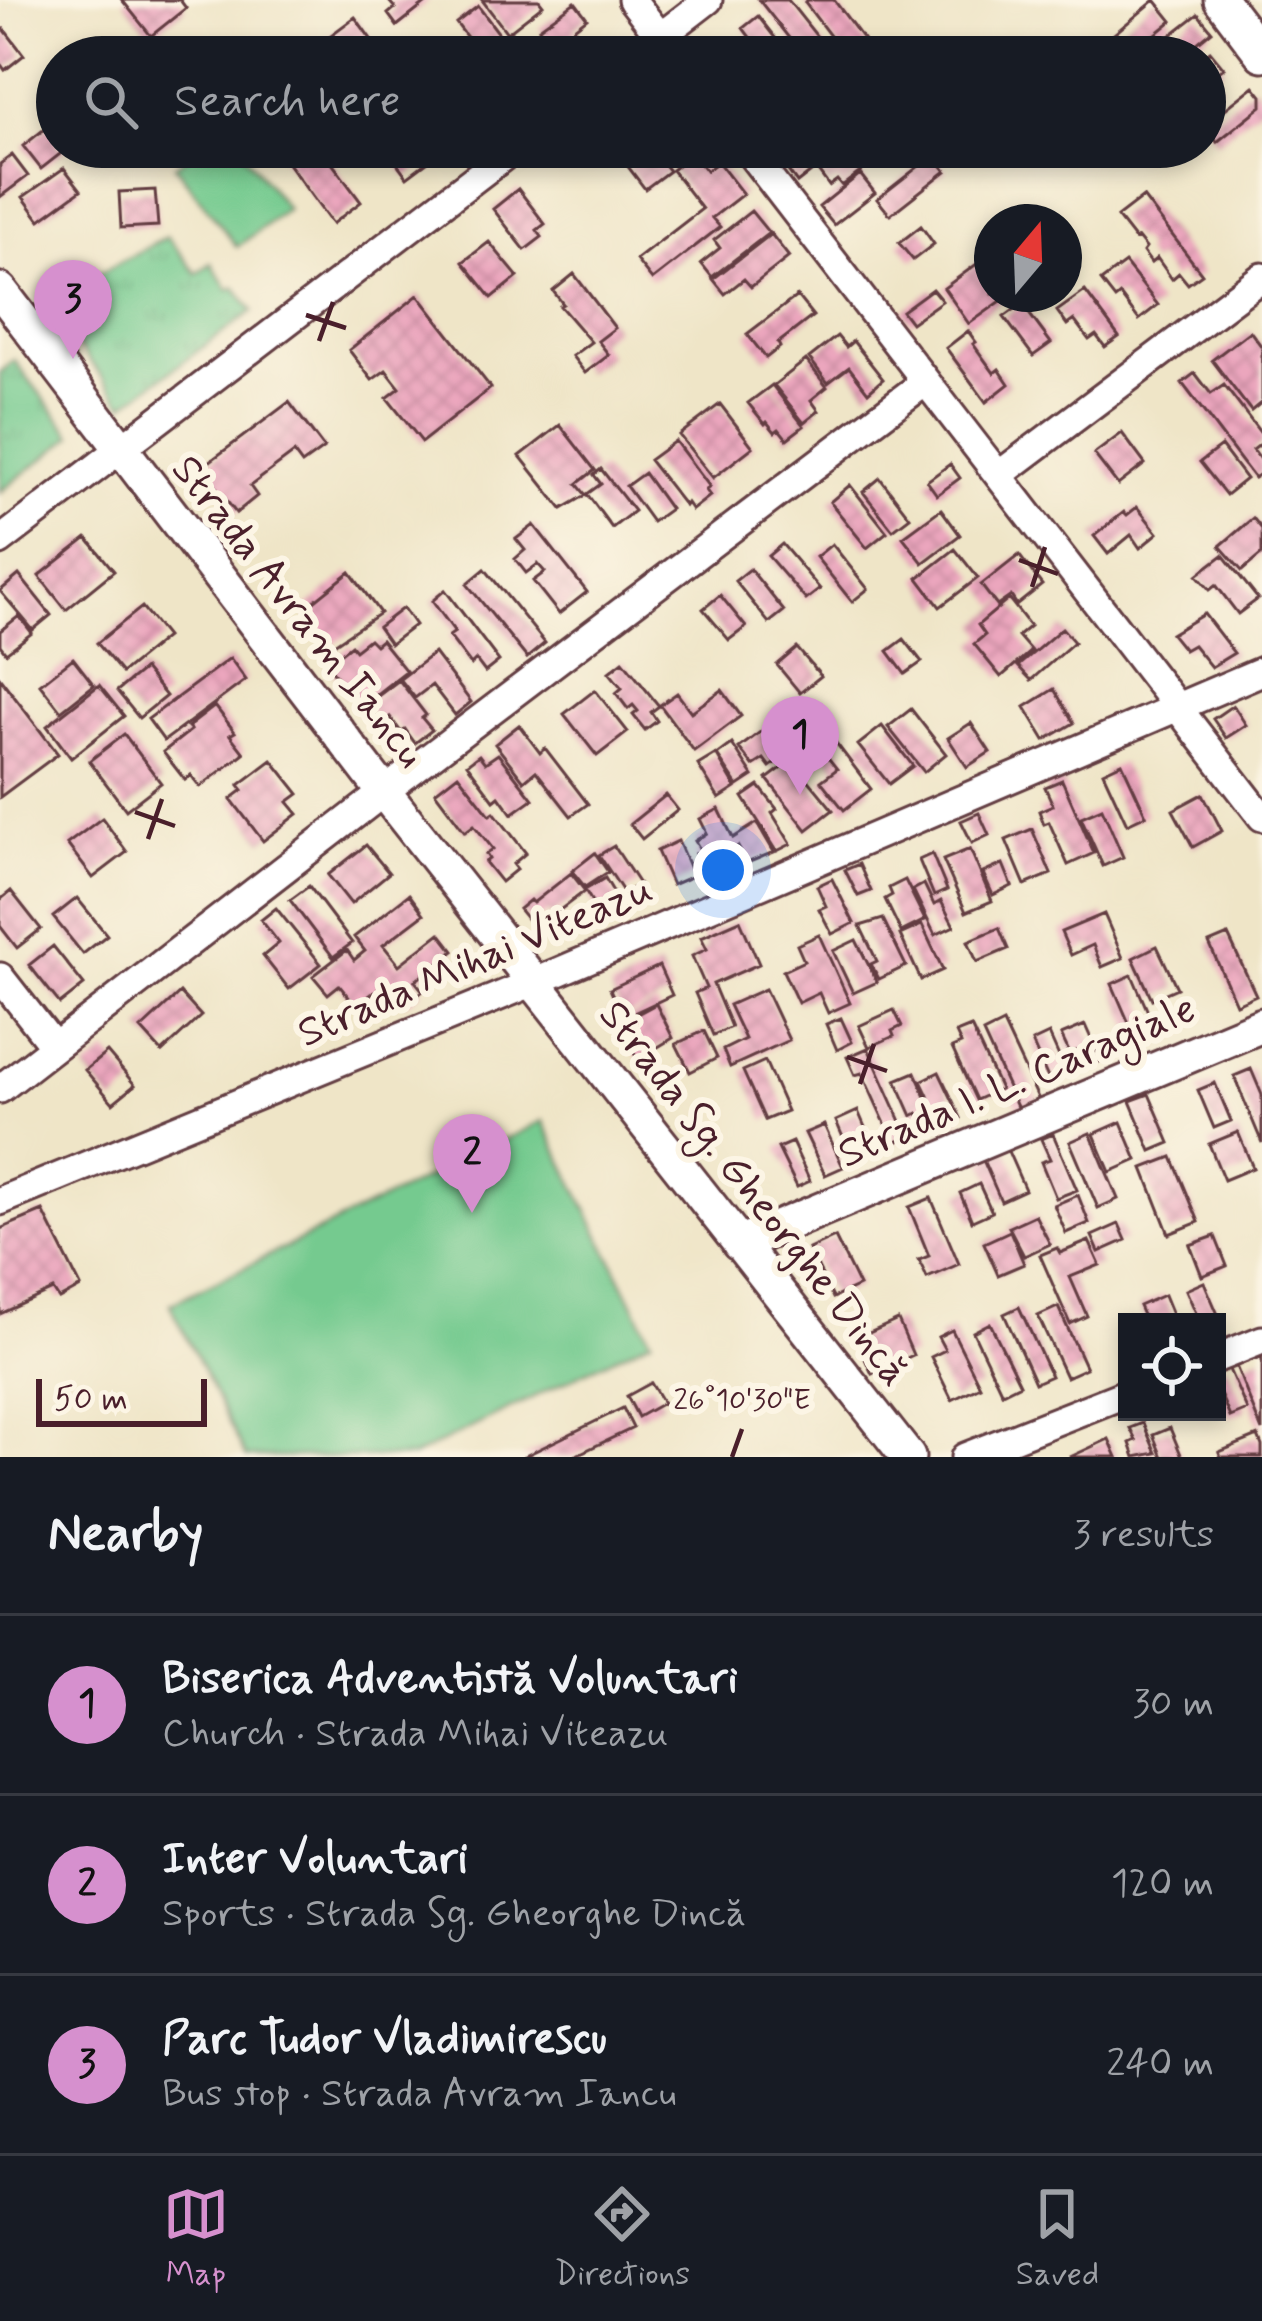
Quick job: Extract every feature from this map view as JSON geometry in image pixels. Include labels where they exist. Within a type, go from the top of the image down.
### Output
[{"type":"street","points":[[632,0],[660,36]]},
{"type":"street","points":[[677,36],[708,0]]},
{"type":"street","points":[[1221,0],[1258,42]]},
{"type":"street","points":[[0,541],[489,168]]},
{"type":"street","points":[[761,168],[1262,817]]},
{"type":"street","points":[[999,476],[1262,277]]},
{"type":"street","name":"Strada Avram Iancu","points":[[0,290],[533,982]]},
{"type":"street","points":[[0,1088],[926,382]]},
{"type":"street","name":"Strada Mihai Viteazu","points":[[0,1201],[533,982],[1262,671]]},
{"type":"street","points":[[0,977],[54,1046]]},
{"type":"street","name":"Strada Sg. Gheorghe Dincă","points":[[533,982],[908,1457]]},
{"type":"street","name":"Strada I. L. Caragiale","points":[[740,1244],[1262,1024]]},
{"type":"street","points":[[1226,1354],[1262,1340]]},
{"type":"street","points":[[965,1457],[1118,1397]]},
{"type":"green space","points":[[177,168],[255,168],[287,209],[237,247]]},
{"type":"green space","points":[[167,237],[197,274],[211,263],[229,290],[235,287],[253,311],[124,405],[46,306]]},
{"type":"green space","points":[[14,360],[73,436],[0,492],[0,373]]},
{"type":"green space","points":[[543,1121],[651,1339],[412,1457],[246,1457],[170,1304]]},
{"type":"building","points":[[122,0],[180,0],[186,8],[151,36]]},
{"type":"building","points":[[388,0],[430,0],[397,26],[388,14],[395,8]]},
{"type":"building","points":[[482,0],[539,0],[543,5],[507,33]]},
{"type":"building","points":[[759,0],[788,0],[817,36],[787,36]]},
{"type":"building","points":[[834,0],[861,36],[830,36],[805,3]]},
{"type":"building","points":[[1155,0],[1172,21],[1154,36],[1111,36]]},
{"type":"building","points":[[575,2],[587,18],[572,36],[545,36],[539,28]]},
{"type":"building","points":[[478,6],[501,36],[466,36],[456,23]]},
{"type":"building","points":[[1198,14],[1212,31],[1206,36],[1170,36]]},
{"type":"building","points":[[758,16],[774,36],[749,36],[743,28]]},
{"type":"building","points":[[355,17],[369,36],[329,36]]},
{"type":"building","points":[[4,29],[24,55],[5,70],[0,63],[0,32]]},
{"type":"building","points":[[1254,86],[1262,96],[1262,106],[1226,135],[1226,108]]},
{"type":"building","points":[[36,136],[36,163],[23,146]]},
{"type":"building","points":[[12,155],[28,176],[0,197],[0,164]]},
{"type":"building","points":[[64,168],[81,190],[40,220],[23,197]]},
{"type":"building","points":[[291,168],[336,168],[361,202],[332,224]]},
{"type":"building","points":[[629,168],[667,168],[669,171],[645,189]]},
{"type":"building","points":[[723,168],[743,194],[712,218],[720,227],[652,280],[636,260],[702,209],[672,170]]},
{"type":"building","points":[[786,168],[816,168],[797,183]]},
{"type":"building","points":[[866,168],[842,186],[837,180],[829,186],[818,171]]},
{"type":"building","points":[[916,168],[946,171],[890,215],[877,199]]},
{"type":"building","points":[[860,174],[875,193],[834,225],[819,207]]},
{"type":"building","points":[[518,189],[545,224],[537,230],[542,237],[525,250],[493,209]]},
{"type":"building","points":[[155,190],[158,226],[121,228],[119,192]]},
{"type":"building","points":[[1143,197],[1202,274],[1188,284],[1179,273],[1172,279],[1157,258],[1151,263],[1143,252],[1146,248],[1117,217]]},
{"type":"building","points":[[751,211],[769,233],[712,277],[701,263],[720,248],[714,240]]},
{"type":"building","points":[[921,226],[934,244],[913,260],[899,243]]},
{"type":"building","points":[[771,234],[789,257],[751,287],[744,279],[725,294],[713,279]]},
{"type":"building","points":[[489,242],[518,277],[492,298],[463,262]]},
{"type":"building","points":[[1125,263],[1158,305],[1139,320],[1120,295],[1115,299],[1101,281]]},
{"type":"building","points":[[974,266],[974,312],[986,312],[969,324],[944,288]]},
{"type":"building","points":[[574,274],[615,328],[598,341],[609,355],[585,373],[572,356],[591,342],[553,291]]},
{"type":"building","points":[[932,289],[942,301],[911,323],[902,311]]},
{"type":"building","points":[[1085,291],[1119,337],[1105,347],[1096,335],[1089,340],[1074,320],[1067,325],[1058,312],[1082,312]]},
{"type":"building","points":[[418,295],[491,388],[422,442],[387,398],[400,388],[386,370],[372,380],[349,350]]},
{"type":"building","points":[[797,296],[813,316],[766,358],[747,334]]},
{"type":"building","points":[[1028,312],[1051,343],[1033,356],[1004,317]]},
{"type":"building","points":[[968,331],[994,373],[999,369],[1009,384],[986,402],[946,348]]},
{"type":"building","points":[[1250,331],[1262,347],[1262,402],[1251,411],[1212,360]]},
{"type":"building","points":[[837,336],[846,347],[853,341],[883,379],[868,392],[849,367],[828,383],[809,358]]},
{"type":"building","points":[[806,360],[827,387],[811,400],[819,411],[804,423],[774,385]]},
{"type":"building","points":[[1195,373],[1211,394],[1224,385],[1262,435],[1262,443],[1253,450],[1262,462],[1262,473],[1254,478],[1182,383]]},
{"type":"building","points":[[772,385],[804,426],[787,439],[779,429],[775,432],[765,424],[748,403]]},
{"type":"building","points":[[289,402],[324,448],[302,464],[294,453],[250,486],[257,496],[236,513],[201,468]]},
{"type":"building","points":[[720,404],[753,447],[713,478],[679,435]]},
{"type":"building","points":[[560,425],[595,470],[577,484],[586,495],[562,509],[520,456]]},
{"type":"building","points":[[1122,433],[1145,464],[1118,485],[1094,454]]},
{"type":"building","points":[[675,441],[710,487],[706,490],[710,496],[692,510],[649,460]]},
{"type":"building","points":[[1221,446],[1246,479],[1226,495],[1200,462]]},
{"type":"building","points":[[950,464],[960,478],[937,495],[927,481]]},
{"type":"building","points":[[601,469],[634,511],[612,528],[587,494],[601,484],[594,475]]},
{"type":"building","points":[[644,473],[670,509],[652,522],[626,486]]},
{"type":"building","points":[[880,478],[910,517],[893,530],[863,492]]},
{"type":"building","points":[[850,485],[887,532],[867,548],[830,502]]},
{"type":"building","points":[[1137,507],[1158,533],[1140,548],[1131,535],[1108,554],[1094,536]]},
{"type":"building","points":[[941,509],[960,535],[923,563],[903,537]]},
{"type":"building","points":[[1253,518],[1262,529],[1262,554],[1242,571],[1220,546]]},
{"type":"building","points":[[534,525],[587,592],[559,614],[533,581],[545,572],[538,564],[526,573],[515,559],[525,550],[516,539]]},
{"type":"building","points":[[87,538],[114,571],[66,610],[39,576]]},
{"type":"building","points":[[782,544],[820,589],[806,600],[768,556]]},
{"type":"building","points":[[832,544],[868,589],[852,602],[816,557]]},
{"type":"building","points":[[955,549],[978,578],[940,607],[918,578]]},
{"type":"building","points":[[1019,555],[1042,585],[1017,605],[1011,596],[997,606],[981,585]]},
{"type":"building","points":[[1223,555],[1258,599],[1238,614],[1216,585],[1210,590],[1197,575]]},
{"type":"building","points":[[485,569],[545,643],[527,658],[467,584]]},
{"type":"building","points":[[750,569],[784,611],[769,623],[735,581]]},
{"type":"building","points":[[350,572],[380,613],[331,646],[304,609]]},
{"type":"building","points":[[19,575],[51,615],[33,630],[0,591]]},
{"type":"building","points":[[445,590],[499,661],[485,672],[476,660],[471,665],[449,636],[455,632],[432,601]]},
{"type":"building","points":[[720,595],[746,627],[729,640],[703,609]]},
{"type":"building","points":[[1009,599],[1030,626],[1018,636],[1031,651],[1001,677],[974,644],[985,635],[978,625]]},
{"type":"building","points":[[142,607],[166,637],[122,673],[97,643]]},
{"type":"building","points":[[403,608],[415,625],[390,644],[378,627]]},
{"type":"building","points":[[1204,614],[1234,653],[1211,667],[1193,645],[1184,650],[1171,634]]},
{"type":"building","points":[[19,616],[32,633],[6,653],[0,645],[0,631]]},
{"type":"building","points":[[1062,628],[1074,642],[1031,680],[1018,666]]},
{"type":"building","points":[[369,639],[375,645],[381,640],[406,671],[360,707],[327,664],[351,645],[355,650]]},
{"type":"building","points":[[904,639],[922,662],[905,674],[888,651]]},
{"type":"building","points":[[797,648],[821,676],[800,693],[777,665]]},
{"type":"building","points":[[434,653],[471,702],[455,715],[432,685],[415,698],[400,679]]},
{"type":"building","points":[[73,658],[94,685],[61,711],[40,684]]},
{"type":"building","points":[[230,658],[246,680],[164,741],[148,719]]},
{"type":"building","points":[[623,661],[659,706],[651,712],[657,721],[645,730],[633,715],[638,711],[633,705],[628,709],[616,693],[622,688],[609,672]]},
{"type":"building","points":[[144,669],[166,696],[139,718],[117,691]]},
{"type":"building","points":[[0,678],[58,754],[0,797]]},
{"type":"building","points":[[399,680],[432,730],[415,743],[390,717],[381,724],[366,705]]},
{"type":"building","points":[[99,685],[124,716],[71,758],[47,726]]},
{"type":"building","points":[[1054,689],[1074,723],[1045,740],[1025,707]]},
{"type":"building","points":[[595,690],[628,732],[597,756],[564,714]]},
{"type":"building","points":[[722,690],[741,716],[694,751],[660,705],[677,693],[691,712]]},
{"type":"building","points":[[1233,705],[1246,725],[1226,738],[1213,719]]},
{"type":"building","points":[[215,706],[244,753],[200,787],[191,775],[185,780],[163,752]]},
{"type":"building","points":[[911,709],[946,754],[924,772],[888,727]]},
{"type":"building","points":[[971,723],[990,752],[967,767],[948,738]]},
{"type":"building","points":[[519,725],[540,753],[545,748],[588,804],[571,816],[536,771],[524,781],[495,744]]},
{"type":"building","points":[[882,726],[913,766],[889,784],[858,745]]},
{"type":"building","points":[[767,727],[787,754],[770,767],[764,759],[753,766],[739,748]]},
{"type":"building","points":[[827,731],[871,789],[844,810],[821,781],[837,769],[814,740]]},
{"type":"building","points":[[124,734],[161,783],[126,810],[89,761]]},
{"type":"building","points":[[732,744],[753,776],[738,786],[717,755]]},
{"type":"building","points":[[498,754],[533,799],[512,814],[499,796],[494,800],[467,764],[479,755],[485,763]]},
{"type":"building","points":[[716,754],[736,788],[719,799],[698,765]]},
{"type":"building","points":[[272,760],[299,794],[288,802],[298,814],[263,841],[231,799],[243,790],[239,785]]},
{"type":"building","points":[[792,760],[833,810],[807,830],[767,779]]},
{"type":"building","points":[[1122,763],[1146,815],[1127,824],[1103,772]]},
{"type":"building","points":[[458,774],[526,853],[513,864],[517,869],[501,882],[485,862],[493,849],[474,825],[465,832],[435,792]]},
{"type":"building","points":[[1062,780],[1094,853],[1068,865],[1049,822],[1044,824],[1039,811],[1053,805],[1045,787]]},
{"type":"building","points":[[759,786],[777,809],[772,813],[791,844],[777,851],[743,797]]},
{"type":"building","points":[[1203,794],[1222,831],[1193,847],[1173,810]]},
{"type":"building","points":[[666,795],[678,810],[642,839],[630,824]]},
{"type":"building","points":[[1102,808],[1123,857],[1103,866],[1081,817]]},
{"type":"building","points":[[719,809],[733,838],[757,823],[774,852],[747,863],[737,845],[744,862],[706,880],[695,841],[707,833],[700,819]]},
{"type":"building","points":[[979,813],[989,835],[972,843],[961,821]]},
{"type":"building","points":[[102,818],[127,852],[93,878],[67,844]]},
{"type":"building","points":[[1032,829],[1051,874],[1025,885],[1006,840]]},
{"type":"building","points":[[678,841],[693,876],[672,885],[657,851]]},
{"type":"building","points":[[366,845],[389,873],[351,904],[328,875]]},
{"type":"building","points":[[614,846],[639,884],[624,893],[599,855]]},
{"type":"building","points":[[970,849],[992,901],[966,912],[943,860]]},
{"type":"building","points":[[595,853],[608,872],[585,887],[572,871]]},
{"type":"building","points":[[932,854],[947,890],[934,896],[919,860]]},
{"type":"building","points":[[859,864],[871,891],[858,896],[845,870]]},
{"type":"building","points":[[1003,864],[1012,886],[993,895],[983,873]]},
{"type":"building","points":[[571,873],[585,891],[532,925],[519,909]]},
{"type":"building","points":[[605,878],[624,910],[605,924],[585,890]]},
{"type":"building","points":[[832,879],[854,923],[832,934],[819,909],[826,906],[817,886]]},
{"type":"building","points":[[905,880],[925,920],[901,932],[885,899],[892,895],[889,888]]},
{"type":"building","points":[[924,884],[934,905],[941,901],[954,926],[935,935],[913,890]]},
{"type":"building","points":[[309,886],[352,943],[333,957],[290,900]]},
{"type":"building","points":[[11,891],[41,929],[17,948],[0,926],[0,900]]},
{"type":"building","points":[[409,894],[424,914],[383,945],[399,965],[440,933],[454,951],[415,981],[423,991],[405,1005],[387,982],[356,1006],[339,985],[328,994],[313,976],[347,950],[354,960],[365,951],[354,937]]},
{"type":"building","points":[[77,898],[107,935],[83,954],[53,917]]},
{"type":"building","points":[[276,908],[321,964],[289,989],[263,956],[279,943],[261,920]]},
{"type":"building","points":[[1104,914],[1123,958],[1102,967],[1093,945],[1071,955],[1061,932]]},
{"type":"building","points":[[883,919],[906,966],[879,979],[871,964],[877,961],[860,926]]},
{"type":"building","points":[[740,920],[759,964],[713,984],[731,1027],[713,1035],[695,993],[706,988],[692,956],[707,949],[701,937]]},
{"type":"building","points":[[922,925],[943,970],[921,980],[900,935]]},
{"type":"building","points":[[999,928],[1008,949],[977,962],[968,941]]},
{"type":"building","points":[[819,935],[850,1003],[828,1013],[819,993],[798,1003],[783,971],[804,961],[797,945]]},
{"type":"building","points":[[1228,935],[1256,995],[1236,1004],[1209,943]]},
{"type":"building","points":[[856,940],[877,982],[853,993],[833,951]]},
{"type":"building","points":[[53,946],[84,985],[60,1004],[29,965]]},
{"type":"building","points":[[1157,946],[1177,988],[1152,999],[1133,958]]},
{"type":"building","points":[[659,966],[672,995],[623,1018],[610,989]]},
{"type":"building","points":[[1132,975],[1155,1028],[1135,1037],[1112,984]]},
{"type":"building","points":[[765,989],[789,1040],[730,1067],[723,1050],[745,1039],[729,1005]]},
{"type":"building","points":[[180,993],[201,1016],[162,1052],[141,1029]]},
{"type":"building","points":[[656,1004],[673,1038],[638,1059],[615,1026]]},
{"type":"building","points":[[894,1010],[902,1026],[892,1031],[894,1036],[869,1047],[859,1026]]},
{"type":"building","points":[[841,1018],[852,1042],[837,1050],[826,1024]]},
{"type":"building","points":[[1003,1023],[1039,1100],[1018,1109],[983,1033]]},
{"type":"building","points":[[1085,1025],[1101,1061],[1084,1068],[1061,1035]]},
{"type":"building","points":[[971,1027],[1000,1089],[976,1100],[952,1048],[961,1044],[956,1033]]},
{"type":"building","points":[[704,1031],[717,1058],[690,1072],[676,1044]]},
{"type":"building","points":[[1049,1034],[1065,1070],[1048,1078],[1032,1042]]},
{"type":"building","points":[[868,1048],[908,1137],[894,1143],[862,1073],[855,1075],[847,1057]]},
{"type":"building","points":[[107,1052],[135,1085],[113,1103],[85,1070]]},
{"type":"building","points":[[765,1061],[787,1111],[765,1120],[743,1071]]},
{"type":"building","points":[[1251,1069],[1262,1095],[1262,1143],[1234,1076]]},
{"type":"building","points":[[915,1072],[933,1113],[921,1118],[918,1113],[912,1116],[896,1080]]},
{"type":"building","points":[[939,1072],[961,1118],[943,1127],[921,1081]]},
{"type":"building","points":[[1215,1083],[1231,1121],[1214,1128],[1198,1090]]},
{"type":"building","points":[[1149,1094],[1170,1143],[1151,1151],[1130,1101]]},
{"type":"building","points":[[858,1111],[874,1148],[852,1158],[836,1121]]},
{"type":"building","points":[[1121,1122],[1137,1160],[1110,1172],[1094,1134]]},
{"type":"building","points":[[824,1125],[843,1167],[825,1175],[805,1133]]},
{"type":"building","points":[[1238,1132],[1253,1168],[1224,1180],[1209,1144]]},
{"type":"building","points":[[1090,1133],[1118,1199],[1098,1208],[1070,1142]]},
{"type":"building","points":[[1053,1134],[1077,1190],[1056,1198],[1041,1162],[1050,1159],[1041,1139]]},
{"type":"building","points":[[792,1142],[810,1181],[797,1187],[778,1148]]},
{"type":"building","points":[[1007,1149],[1025,1190],[1001,1201],[983,1160]]},
{"type":"building","points":[[1172,1157],[1199,1222],[1169,1234],[1143,1168]]},
{"type":"building","points":[[979,1184],[992,1212],[972,1221],[960,1193]]},
{"type":"building","points":[[1078,1195],[1089,1223],[1066,1233],[1054,1205]]},
{"type":"building","points":[[931,1198],[959,1264],[927,1278],[919,1260],[929,1256],[909,1207]]},
{"type":"building","points":[[43,1211],[81,1287],[59,1299],[53,1290],[0,1314],[0,1229]]},
{"type":"building","points":[[1035,1215],[1050,1244],[1024,1256],[1009,1227]]},
{"type":"building","points":[[1119,1224],[1126,1240],[1099,1252],[1092,1236]]},
{"type":"building","points":[[1010,1231],[1024,1264],[998,1275],[984,1243]]},
{"type":"building","points":[[1215,1236],[1227,1266],[1202,1276],[1190,1245]]},
{"type":"building","points":[[835,1237],[859,1286],[833,1298],[809,1249]]},
{"type":"building","points":[[1089,1241],[1100,1265],[1070,1277],[1087,1316],[1070,1324],[1040,1255]]},
{"type":"building","points":[[1204,1282],[1217,1313],[1196,1313],[1186,1290]]},
{"type":"building","points":[[1164,1295],[1171,1313],[1142,1313],[1139,1306]]},
{"type":"building","points":[[1019,1307],[1051,1376],[1035,1383],[1004,1314]]},
{"type":"building","points":[[1058,1307],[1086,1368],[1066,1377],[1038,1316]]},
{"type":"building","points":[[898,1320],[913,1355],[872,1374],[856,1339]]},
{"type":"building","points":[[990,1323],[1020,1384],[1002,1393],[973,1332]]},
{"type":"building","points":[[952,1330],[980,1386],[952,1400],[931,1357],[945,1350],[938,1337]]},
{"type":"building","points":[[1262,1356],[1262,1431],[1236,1366]]},
{"type":"building","points":[[1226,1366],[1247,1410],[1230,1417],[1226,1408]]},
{"type":"building","points":[[651,1383],[663,1403],[638,1417],[627,1396]]},
{"type":"building","points":[[623,1408],[633,1428],[572,1457],[523,1457]]},
{"type":"building","points":[[1143,1423],[1156,1453],[1135,1457],[1130,1443],[1136,1440],[1130,1428]]},
{"type":"building","points":[[1170,1428],[1182,1457],[1162,1457],[1153,1435]]},
{"type":"building","points":[[1258,1436],[1262,1457],[1221,1457],[1219,1452]]},
{"type":"building","points":[[1109,1439],[1117,1457],[1070,1457]]},
{"type":"place","name":"Parc Tudor Vladimirescu","points":[[73,359]]},
{"type":"place","name":"Biserica Adventistă Voluntari","points":[[800,795]]},
{"type":"place","name":"Inter Voluntari","points":[[472,1213]]}]
